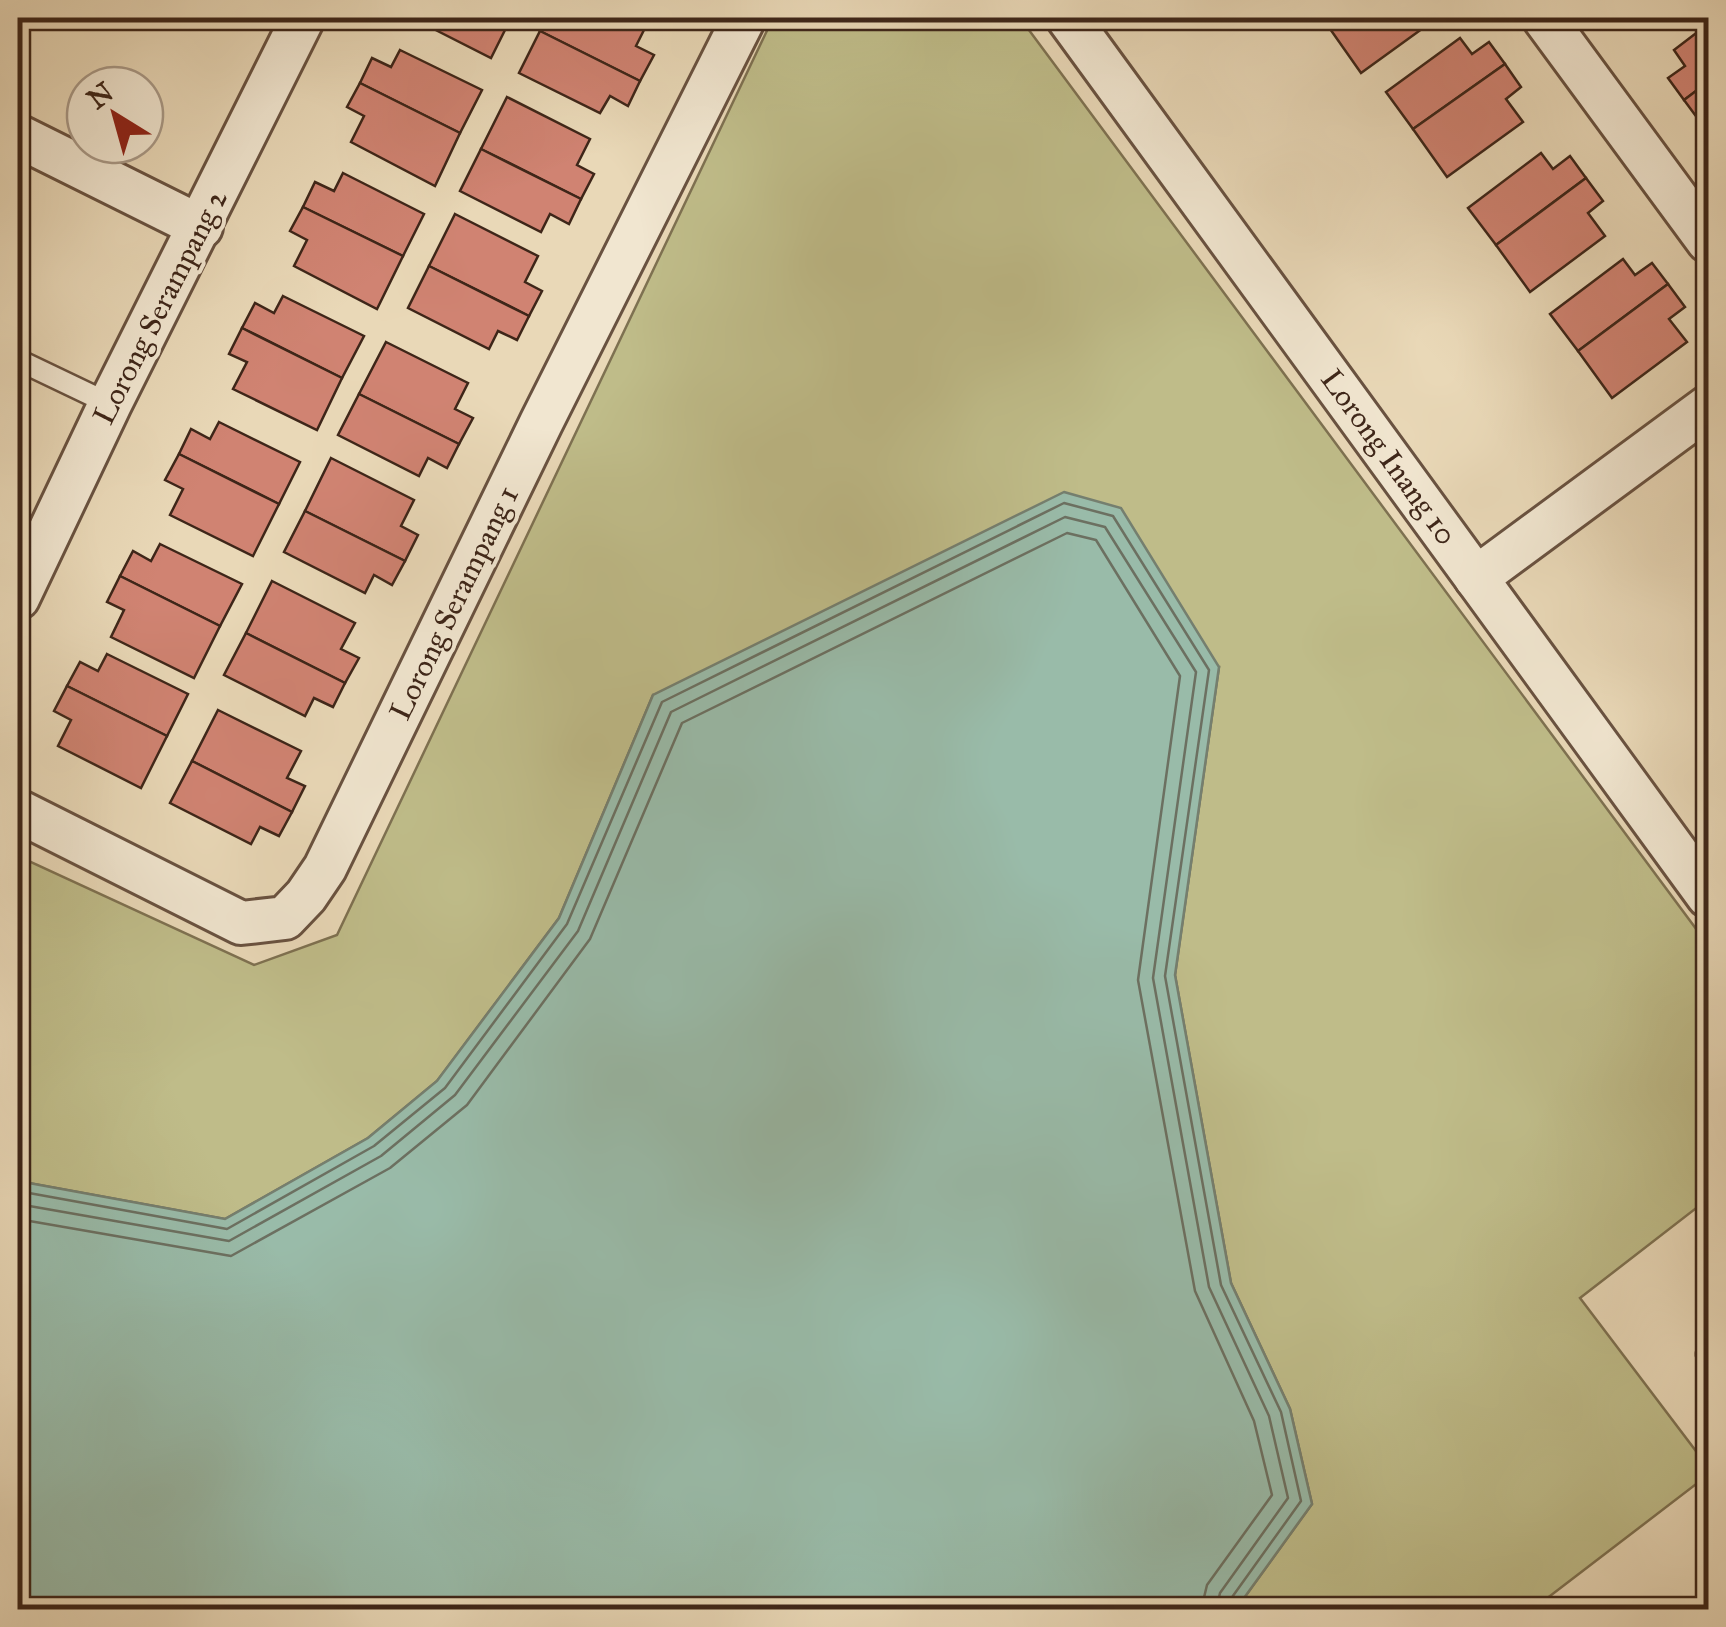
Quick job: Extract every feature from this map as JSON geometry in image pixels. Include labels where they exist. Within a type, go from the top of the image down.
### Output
[{"type":"street","name":"Lorong Serampang 2","points":[[19,590],[304,18]]},
{"type":"street","name":"Lorong Serampang 1","points":[[18,811],[240,923],[285,918],[306,896],[324,868],[744,18]]},
{"type":"street","name":"Lorong Inang 10","points":[[1068,18],[1708,896]]},
{"type":"street","points":[[1544,18],[1708,241]]},
{"type":"street","points":[[18,136],[201,227]]},
{"type":"street","points":[[1476,578],[1708,407]]},
{"type":"lane","points":[[18,360],[110,404]]},
{"type":"shaded area","points":[[773,18],[1020,18],[1708,945],[1708,1199],[1580,1298],[1708,1467],[1708,1475],[1533,1609],[1236,1609],[1312,1504],[1290,1409],[1231,1283],[1175,975],[1219,667],[653,695],[559,918],[437,1081],[368,1138],[225,1219],[18,1181],[18,865],[31,862],[254,965],[337,935]]},
{"type":"water","points":[[1064,492],[1121,508],[1219,667],[1175,975],[1231,1283],[1290,1409],[1312,1504],[1236,1609],[18,1609],[18,1181],[225,1219],[368,1138],[437,1081],[559,918],[653,695]]},
{"type":"building","points":[[412,18],[511,18],[491,58]]},
{"type":"building","points":[[547,18],[644,18],[649,20],[636,46],[654,55],[640,81],[540,31]]},
{"type":"building","points":[[1339,18],[1437,18],[1361,73],[1328,26]]},
{"type":"building","points":[[1708,24],[1708,82],[1684,100],[1668,78],[1685,66],[1674,50]]},
{"type":"building","points":[[540,31],[640,81],[628,106],[610,96],[600,113],[519,73]]},
{"type":"building","points":[[1460,38],[1472,54],[1489,42],[1505,64],[1413,129],[1386,92]]},
{"type":"building","points":[[400,50],[482,90],[460,133],[360,83],[372,58],[391,67]]},
{"type":"building","points":[[1505,64],[1521,87],[1506,99],[1523,122],[1447,177],[1413,129]]},
{"type":"building","points":[[1708,82],[1708,117],[1701,123],[1684,100]]},
{"type":"building","points":[[360,83],[460,133],[435,186],[351,142],[364,116],[347,107]]},
{"type":"building","points":[[507,97],[590,139],[577,165],[594,174],[581,199],[481,149]]},
{"type":"building","points":[[481,149],[581,199],[569,224],[550,214],[541,232],[460,191]]},
{"type":"building","points":[[1541,153],[1553,169],[1570,156],[1586,178],[1496,245],[1468,208]]},
{"type":"building","points":[[343,173],[424,214],[403,256],[303,207],[315,182],[334,191]]},
{"type":"building","points":[[1586,178],[1603,201],[1588,213],[1605,236],[1530,292],[1496,245]]},
{"type":"building","points":[[303,207],[403,256],[377,309],[294,266],[307,240],[290,231]]},
{"type":"building","points":[[455,214],[538,256],[525,282],[542,291],[529,316],[429,266]]},
{"type":"building","points":[[1623,259],[1635,275],[1652,263],[1668,284],[1578,351],[1550,314]]},
{"type":"building","points":[[429,266],[529,316],[517,340],[498,331],[489,349],[408,308]]},
{"type":"building","points":[[1668,284],[1685,307],[1669,319],[1687,342],[1612,398],[1578,351]]},
{"type":"building","points":[[283,296],[364,336],[342,378],[242,328],[255,303],[274,313]]},
{"type":"building","points":[[242,328],[342,378],[317,430],[233,389],[247,362],[229,354]]},
{"type":"building","points":[[386,342],[468,383],[455,409],[473,418],[459,444],[359,394]]},
{"type":"building","points":[[359,394],[459,444],[447,468],[428,458],[419,476],[338,435]]},
{"type":"building","points":[[219,422],[300,462],[279,504],[179,454],[191,429],[210,439]]},
{"type":"building","points":[[179,454],[279,504],[253,556],[170,515],[183,489],[165,480]]},
{"type":"building","points":[[331,458],[414,500],[401,526],[418,535],[405,561],[305,511]]},
{"type":"building","points":[[305,511],[405,561],[392,585],[374,575],[365,593],[284,552]]},
{"type":"building","points":[[160,544],[242,584],[220,626],[120,576],[133,551],[151,561]]},
{"type":"building","points":[[120,576],[220,626],[194,678],[111,637],[124,610],[107,602]]},
{"type":"building","points":[[272,581],[355,623],[341,649],[359,658],[345,683],[246,633]]},
{"type":"building","points":[[246,633],[345,683],[333,707],[314,698],[305,716],[224,675]]},
{"type":"building","points":[[107,654],[188,694],[167,736],[67,686],[80,662],[98,671]]},
{"type":"building","points":[[67,686],[167,736],[141,788],[58,746],[71,720],[54,711]]},
{"type":"building","points":[[218,710],[301,751],[287,778],[305,786],[292,812],[192,761]]},
{"type":"building","points":[[192,761],[292,812],[279,836],[260,827],[251,844],[170,803]]}]
